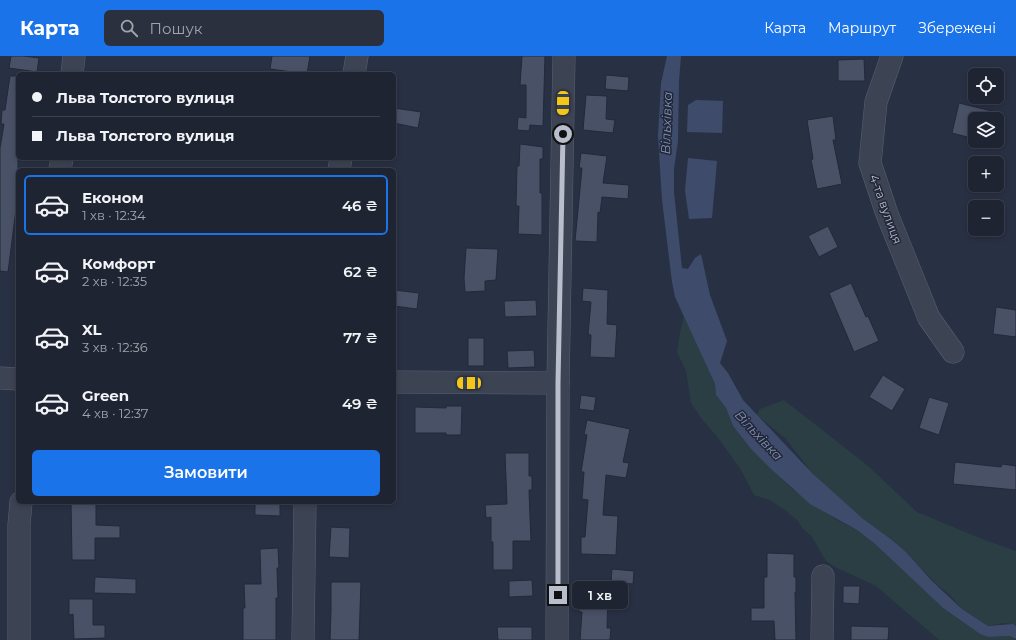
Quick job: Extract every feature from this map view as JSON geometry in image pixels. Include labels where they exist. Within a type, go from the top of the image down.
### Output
[{"type":"street","points":[[72,72],[74,56]]},
{"type":"street","points":[[354,72],[357,56]]},
{"type":"street","points":[[557,640],[558,383],[564,56]]},
{"type":"street","name":"4-та вулиця","points":[[892,56],[876,102],[870,163],[887,214],[929,318],[952,352]]},
{"type":"street","points":[[0,378],[16,379]]},
{"type":"street","points":[[396,382],[558,383]]},
{"type":"street","points":[[19,640],[19,525],[21,504]]},
{"type":"street","points":[[303,640],[305,504]]},
{"type":"street","points":[[822,640],[823,576]]},
{"type":"shaded area","points":[[684,315],[715,384],[716,395],[726,408],[733,426],[751,449],[792,489],[835,519],[857,530],[875,544],[943,608],[980,634],[988,637],[1011,636],[1016,640],[939,640],[876,586],[835,567],[826,561],[812,537],[802,528],[798,521],[770,500],[754,495],[741,470],[691,403],[686,371],[677,352]]},
{"type":"shaded area","points":[[784,400],[867,465],[917,512],[977,537],[1016,551],[1016,626],[1006,623],[988,626],[962,609],[949,594],[937,585],[906,552],[862,518],[812,473],[786,439],[757,415],[760,409]]},
{"type":"water","name":"Вільхівка","points":[[667,56],[681,56],[678,141],[674,169],[674,192],[682,268],[688,269],[695,258],[701,254],[710,295],[727,341],[720,363],[728,373],[743,400],[812,473],[862,518],[906,552],[932,581],[962,609],[988,626],[1013,624],[1016,626],[1016,639],[1010,636],[988,637],[980,634],[943,608],[875,544],[857,530],[810,504],[751,449],[733,426],[726,408],[716,395],[715,384],[675,297],[672,282],[662,200],[658,136],[661,83]]},
{"type":"water","points":[[696,100],[723,101],[722,133],[687,132],[688,105]]},
{"type":"water","points":[[688,158],[717,161],[712,218],[689,219],[685,190]]},
{"type":"building","points":[[11,56],[39,58],[37,72],[9,68]]},
{"type":"building","points":[[272,56],[310,56],[307,72],[292,72],[270,69]]},
{"type":"building","points":[[522,56],[545,56],[543,126],[530,125],[529,131],[517,130],[518,117],[526,118],[526,85],[520,85]]},
{"type":"building","points":[[864,59],[865,81],[838,81],[838,60]]},
{"type":"building","points":[[606,75],[629,77],[628,91],[605,89]]},
{"type":"building","points":[[10,76],[16,76],[16,160],[18,160],[18,168],[16,168],[16,210],[8,272],[0,271],[0,148],[4,124],[1,124],[2,110],[5,110]]},
{"type":"building","points":[[586,95],[607,96],[606,119],[615,120],[613,133],[583,130]]},
{"type":"building","points":[[959,103],[996,112],[968,112],[968,137],[952,133]]},
{"type":"building","points":[[396,108],[421,112],[418,128],[396,123]]},
{"type":"building","points":[[833,116],[836,140],[833,140],[842,184],[817,189],[811,160],[813,159],[807,120]]},
{"type":"building","points":[[520,144],[543,147],[543,159],[540,159],[542,235],[518,234],[519,206],[516,206],[517,166],[519,166]]},
{"type":"building","points":[[581,153],[607,156],[603,183],[629,185],[628,199],[602,197],[600,213],[598,212],[597,242],[575,241],[582,168],[579,168]]},
{"type":"building","points":[[828,226],[838,247],[819,257],[808,236]]},
{"type":"building","points":[[466,248],[498,249],[496,280],[485,281],[485,291],[465,292],[464,278]]},
{"type":"building","points":[[851,283],[866,317],[868,316],[879,341],[854,352],[829,293]]},
{"type":"building","points":[[583,288],[608,290],[607,324],[617,325],[615,358],[590,357],[591,335],[588,334],[591,302],[582,301]]},
{"type":"building","points":[[396,290],[419,293],[417,309],[396,306]]},
{"type":"building","points":[[536,300],[537,316],[505,317],[504,301]]},
{"type":"building","points":[[996,307],[1016,310],[1016,337],[993,334]]},
{"type":"building","points":[[468,338],[484,338],[484,366],[468,366]]},
{"type":"building","points":[[534,350],[535,367],[508,368],[507,351]]},
{"type":"building","points":[[883,375],[905,389],[892,411],[869,397]]},
{"type":"building","points":[[581,395],[596,397],[594,411],[579,409]]},
{"type":"building","points":[[929,397],[949,403],[939,435],[919,428]]},
{"type":"building","points":[[446,406],[462,406],[461,435],[446,435],[446,433],[415,433],[415,407],[446,408]]},
{"type":"building","points":[[587,420],[630,429],[623,462],[629,463],[626,478],[606,475],[603,515],[618,516],[616,555],[581,554],[581,537],[585,537],[588,500],[582,499],[584,472],[581,472],[587,435],[584,434]]},
{"type":"building","points":[[505,453],[529,453],[529,476],[532,476],[532,490],[529,490],[531,541],[513,541],[513,570],[493,570],[491,517],[486,518],[485,505],[507,504]]},
{"type":"building","points":[[955,462],[1001,467],[1002,464],[1016,466],[1016,490],[953,484]]},
{"type":"building","points":[[71,504],[96,504],[96,525],[120,526],[120,538],[95,538],[95,560],[72,560]]},
{"type":"building","points":[[255,504],[280,504],[280,516],[255,515]]},
{"type":"building","points":[[331,527],[350,528],[349,558],[329,557]]},
{"type":"building","points":[[278,548],[279,568],[277,568],[278,598],[276,598],[276,640],[243,640],[243,608],[245,608],[244,584],[261,584],[260,549]]},
{"type":"building","points":[[767,553],[794,554],[794,577],[796,577],[796,640],[775,640],[774,621],[751,621],[751,608],[764,608],[764,577],[767,577]]},
{"type":"building","points":[[612,569],[634,571],[633,584],[611,582]]},
{"type":"building","points":[[95,577],[136,579],[136,594],[94,593]]},
{"type":"building","points":[[532,580],[533,596],[509,597],[509,581]]},
{"type":"building","points":[[331,582],[361,582],[359,640],[330,640]]},
{"type":"building","points":[[843,586],[860,586],[859,604],[843,603]]},
{"type":"building","points":[[580,595],[608,596],[607,628],[611,628],[610,640],[580,640],[582,612],[579,612]]},
{"type":"building","points":[[69,599],[93,599],[93,625],[105,625],[105,638],[74,639],[73,614],[69,615]]},
{"type":"building","points":[[851,626],[889,627],[888,640],[851,640]]},
{"type":"building","points":[[497,627],[532,627],[532,640],[498,640]]},
{"type":"route","points":[[558,595],[558,383],[563,134]]}]
